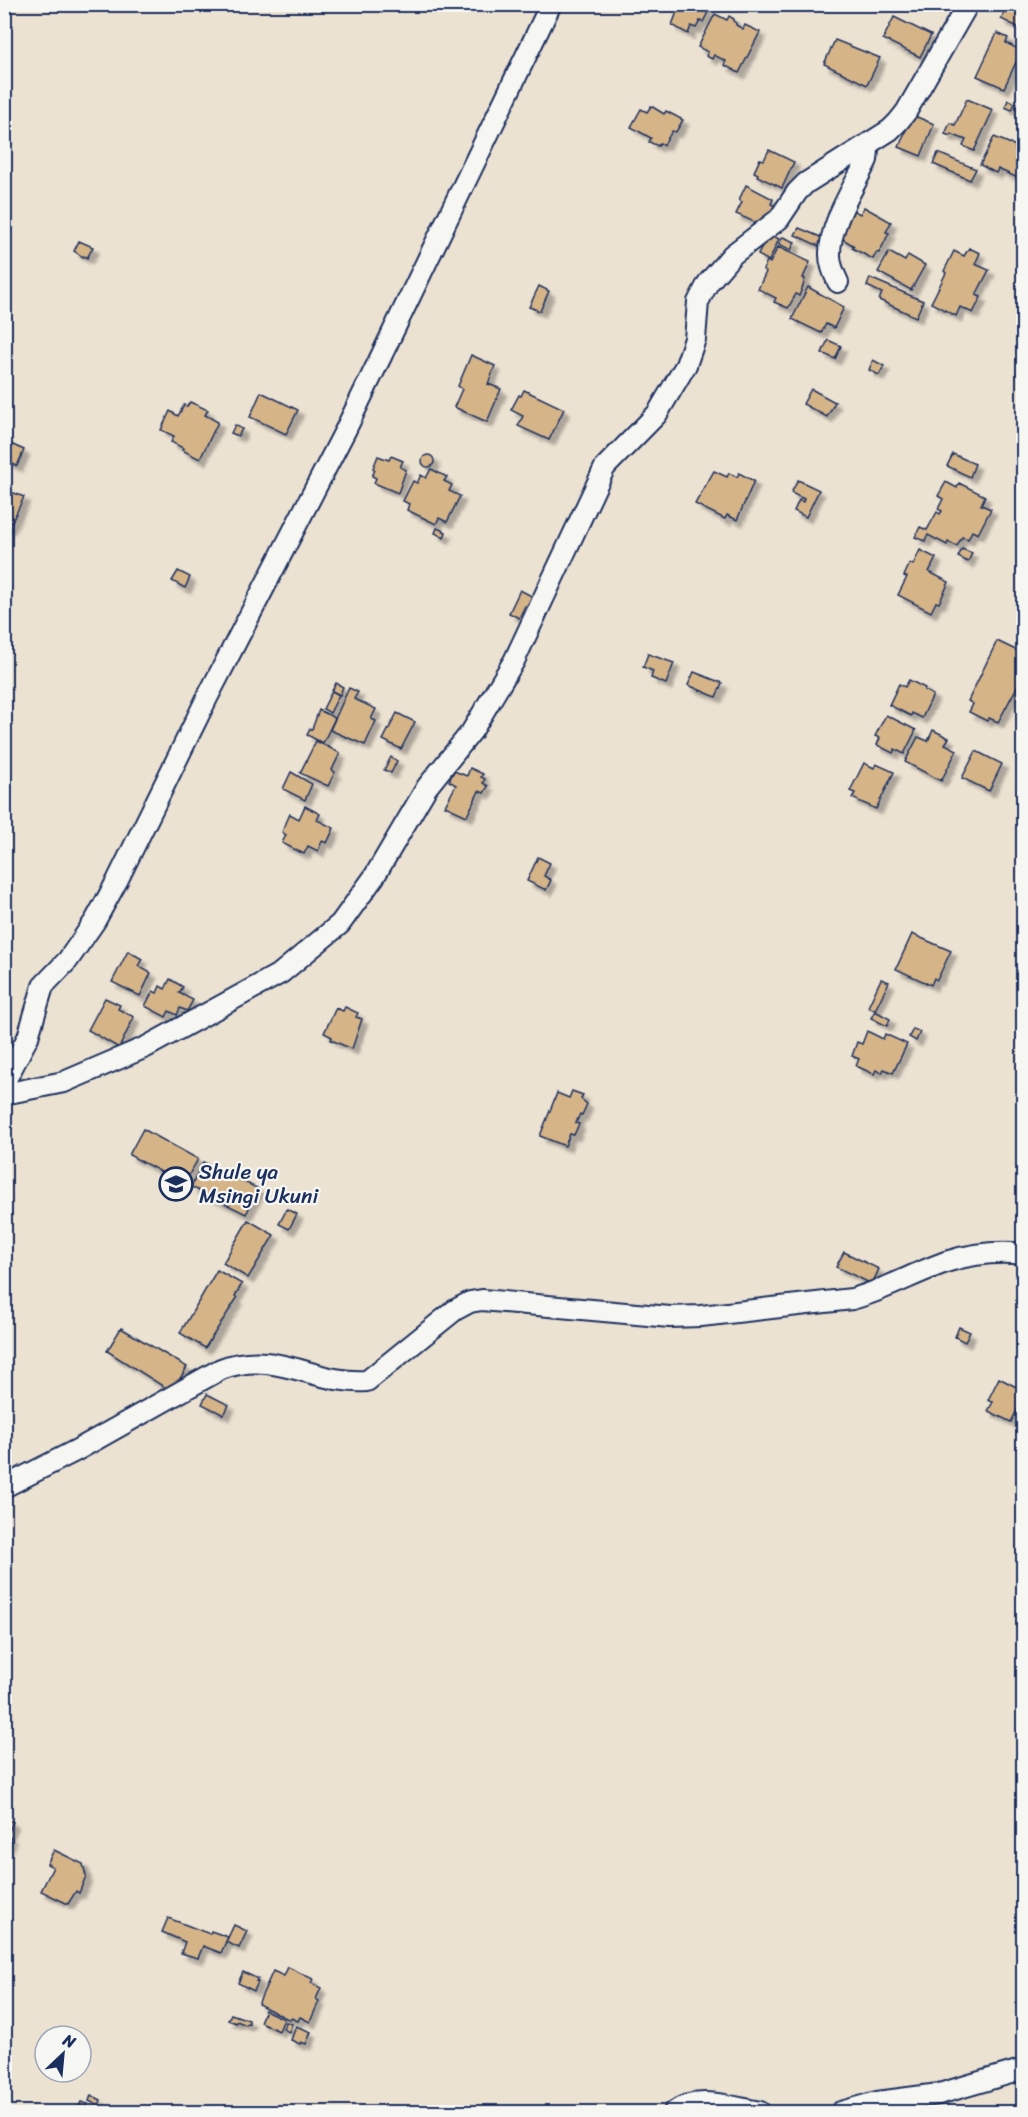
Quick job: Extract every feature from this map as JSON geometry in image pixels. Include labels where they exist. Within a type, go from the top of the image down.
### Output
[{"type":"street","points":[[4,1083],[28,1037],[43,986],[68,960],[95,921],[117,881],[208,696],[346,429],[551,4]]},
{"type":"street","points":[[4,1094],[64,1082],[146,1047],[281,973],[340,924],[374,877],[428,787],[472,731],[514,662],[605,468],[657,414],[686,365],[695,339],[698,302],[708,284],[732,255],[779,219],[806,183],[890,130],[906,111],[968,4]]},
{"type":"street","points":[[838,282],[830,257],[830,242],[867,160],[866,146]]},
{"type":"street","points":[[4,1487],[77,1450],[221,1369],[236,1364],[273,1363],[335,1380],[367,1381],[455,1310],[470,1302],[482,1300],[692,1317],[852,1299],[949,1261],[1005,1252],[1023,1254]]},
{"type":"street","points":[[841,2112],[877,2102],[939,2094],[1023,2068]]},
{"type":"street","points":[[674,2112],[698,2102],[760,2112]]},
{"type":"building","points":[[680,4],[708,4],[705,11],[708,12],[703,22],[700,21],[696,28],[691,26],[688,34],[672,25]]},
{"type":"building","points":[[1006,8],[1024,16],[1024,30],[1001,19]]},
{"type":"building","points":[[715,14],[727,20],[729,16],[734,19],[736,25],[743,29],[745,25],[760,32],[739,73],[724,65],[726,61],[714,55],[712,59],[706,56],[708,52],[698,47]]},
{"type":"building","points":[[894,17],[931,35],[920,57],[883,39]]},
{"type":"building","points":[[997,33],[1008,38],[1006,43],[1024,52],[1022,60],[1018,58],[1004,88],[977,76]]},
{"type":"building","points":[[835,40],[880,58],[867,85],[824,64]]},
{"type":"building","points":[[967,99],[993,110],[974,151],[963,146],[966,140],[945,134],[950,123],[955,125]]},
{"type":"building","points":[[1008,100],[1015,103],[1012,110],[1005,107]]},
{"type":"building","points":[[651,106],[664,114],[666,111],[683,120],[676,132],[672,131],[664,145],[660,143],[658,146],[649,142],[651,138],[631,127],[641,109],[647,112]]},
{"type":"building","points":[[912,115],[934,124],[921,156],[899,147]]},
{"type":"building","points":[[994,137],[1016,146],[1015,149],[1024,153],[1024,166],[1018,178],[998,169],[996,173],[980,165]]},
{"type":"building","points":[[769,150],[794,162],[782,188],[757,176],[758,174],[754,172],[760,159],[764,160]]},
{"type":"building","points":[[938,153],[976,169],[970,180],[933,164]]},
{"type":"building","points":[[746,185],[773,199],[771,204],[775,206],[766,227],[736,214]]},
{"type":"building","points":[[864,207],[891,222],[886,232],[889,233],[879,253],[877,252],[873,259],[852,248],[854,246],[838,236],[851,209],[860,214]]},
{"type":"building","points":[[799,228],[825,239],[821,247],[795,235]]},
{"type":"building","points":[[768,233],[779,239],[769,261],[758,255]]},
{"type":"building","points":[[783,237],[795,242],[791,250],[779,244]]},
{"type":"building","points":[[79,241],[93,247],[87,258],[74,251]]},
{"type":"building","points":[[778,247],[810,262],[799,296],[796,294],[788,308],[774,302],[776,298],[758,289],[766,272],[763,270],[767,261],[770,263]]},
{"type":"building","points":[[969,248],[980,253],[975,264],[989,270],[976,295],[981,297],[973,313],[960,307],[956,316],[931,303],[954,251],[964,256]]},
{"type":"building","points":[[889,252],[905,261],[908,255],[925,265],[911,290],[878,272]]},
{"type":"building","points":[[870,278],[923,301],[916,317],[879,300],[882,293],[867,286]]},
{"type":"building","points":[[539,286],[549,291],[540,311],[529,307]]},
{"type":"building","points":[[808,287],[844,307],[834,328],[826,324],[821,333],[792,319]]},
{"type":"building","points":[[828,340],[841,346],[835,359],[822,353]]},
{"type":"building","points":[[471,355],[495,366],[488,384],[501,389],[487,422],[454,407],[462,389],[458,386]]},
{"type":"building","points":[[873,360],[884,366],[879,375],[869,370]]},
{"type":"building","points":[[811,389],[835,402],[827,417],[803,404]]},
{"type":"building","points":[[524,390],[564,409],[549,440],[518,426],[523,416],[511,410]]},
{"type":"building","points":[[261,392],[298,410],[286,434],[250,417]]},
{"type":"building","points":[[190,402],[208,410],[205,415],[218,422],[200,459],[171,442],[174,436],[161,430],[170,411],[178,416],[184,405],[187,406]]},
{"type":"building","points":[[235,425],[242,429],[238,436],[231,433]]},
{"type":"building","points":[[4,441],[24,450],[17,466],[4,460]]},
{"type":"building","points":[[953,454],[975,464],[970,477],[947,466]]},
{"type":"building","points":[[430,455],[433,456],[433,466],[426,467],[423,466],[422,459],[423,456]]},
{"type":"building","points":[[378,456],[389,460],[391,456],[403,461],[400,467],[406,470],[398,493],[374,483],[376,478],[372,476],[375,470],[373,468]]},
{"type":"building","points":[[431,469],[447,477],[444,481],[452,485],[449,491],[460,496],[447,522],[439,518],[436,524],[407,510],[409,504],[403,501],[413,481],[417,483],[421,475],[426,478]]},
{"type":"building","points":[[714,471],[727,477],[729,473],[737,477],[739,473],[754,481],[737,520],[727,515],[725,519],[695,504]]},
{"type":"building","points":[[798,480],[819,490],[806,517],[794,511],[799,500],[803,502],[804,499],[791,493]]},
{"type":"building","points":[[946,482],[957,488],[959,483],[985,496],[981,505],[991,509],[978,534],[972,531],[968,539],[962,537],[957,546],[948,542],[947,545],[928,535],[925,541],[915,537],[920,527],[927,530],[937,512],[940,514],[942,511],[938,509],[943,499],[938,496]]},
{"type":"building","points":[[11,492],[24,497],[9,528],[4,526],[4,496],[9,498]]},
{"type":"building","points":[[437,528],[446,532],[444,538],[435,533]]},
{"type":"building","points":[[962,549],[972,553],[968,562],[958,557]]},
{"type":"building","points":[[920,550],[936,558],[929,572],[949,582],[939,603],[936,602],[931,612],[898,595],[907,577],[904,576],[910,563],[913,565]]},
{"type":"building","points":[[178,571],[190,577],[185,588],[172,581]]},
{"type":"building","points":[[520,590],[539,600],[534,610],[525,606],[519,618],[509,613]]},
{"type":"building","points":[[997,641],[1024,654],[1024,674],[998,722],[989,718],[987,721],[969,712],[973,704],[968,701]]},
{"type":"building","points":[[648,654],[674,663],[666,684],[651,678],[653,671],[643,667]]},
{"type":"building","points":[[694,672],[722,683],[716,697],[688,685]]},
{"type":"building","points":[[909,680],[933,695],[922,718],[912,713],[911,716],[889,705],[899,684],[905,687]]},
{"type":"building","points":[[336,683],[343,687],[340,695],[332,691]]},
{"type":"building","points":[[349,688],[358,692],[354,699],[376,709],[371,719],[376,721],[365,745],[330,730]]},
{"type":"building","points":[[332,691],[339,695],[330,713],[323,709]]},
{"type":"building","points":[[319,710],[335,718],[323,743],[307,735],[312,729]]},
{"type":"building","points":[[397,713],[415,722],[401,749],[383,740]]},
{"type":"building","points":[[886,715],[916,730],[904,754],[895,749],[893,753],[877,745],[880,738],[875,736]]},
{"type":"building","points":[[933,730],[949,738],[945,744],[957,750],[941,781],[905,762],[918,737],[928,741]]},
{"type":"building","points":[[316,741],[340,753],[328,786],[300,773]]},
{"type":"building","points":[[976,751],[1002,764],[989,791],[962,778]]},
{"type":"building","points":[[391,757],[397,761],[391,773],[384,770]]},
{"type":"building","points":[[864,763],[874,768],[876,764],[894,772],[876,809],[852,798],[855,793],[850,791]]},
{"type":"building","points":[[470,768],[483,774],[481,777],[485,779],[483,783],[488,786],[484,793],[479,791],[467,816],[445,806],[456,785],[449,781],[454,771],[467,776]]},
{"type":"building","points":[[291,772],[312,784],[305,800],[283,789]]},
{"type":"building","points":[[305,806],[320,814],[317,820],[334,828],[327,843],[322,841],[318,851],[308,846],[304,854],[282,843],[286,835],[282,832],[290,814],[299,819]]},
{"type":"building","points":[[538,857],[550,863],[544,876],[551,880],[546,890],[527,881]]},
{"type":"building","points":[[912,934],[951,951],[937,980],[934,978],[931,985],[896,969]]},
{"type":"building","points":[[128,951],[142,959],[138,966],[151,973],[140,996],[112,982]]},
{"type":"building","points":[[170,979],[183,987],[179,993],[193,1000],[187,1011],[180,1008],[177,1015],[169,1011],[166,1017],[145,1006],[153,991],[157,993],[160,986],[165,989]]},
{"type":"building","points":[[881,979],[889,982],[875,1010],[868,1007]]},
{"type":"building","points":[[105,998],[120,1005],[118,1009],[134,1017],[119,1048],[88,1030]]},
{"type":"building","points":[[345,1007],[358,1013],[356,1017],[362,1019],[352,1049],[331,1040],[332,1037],[324,1033],[336,1008],[343,1011]]},
{"type":"building","points":[[875,1011],[890,1019],[887,1026],[871,1018]]},
{"type":"building","points":[[913,1029],[920,1032],[916,1041],[909,1037]]},
{"type":"building","points":[[867,1031],[883,1039],[885,1034],[907,1044],[893,1073],[884,1069],[882,1073],[876,1070],[874,1074],[856,1066],[859,1059],[852,1056],[857,1042],[862,1044]]},
{"type":"building","points":[[572,1091],[583,1095],[581,1099],[587,1104],[576,1123],[579,1124],[574,1135],[570,1134],[565,1146],[540,1136],[557,1093],[569,1098]]},
{"type":"building","points":[[143,1129],[198,1159],[184,1184],[129,1155]]},
{"type":"building","points":[[203,1162],[259,1189],[246,1214],[191,1187]]},
{"type":"building","points":[[287,1209],[297,1214],[289,1229],[279,1224]]},
{"type":"building","points":[[248,1220],[274,1235],[248,1278],[223,1263]]},
{"type":"building","points":[[844,1252],[879,1269],[872,1284],[836,1267]]},
{"type":"building","points":[[217,1270],[242,1284],[235,1296],[237,1298],[205,1348],[180,1333]]},
{"type":"building","points":[[959,1327],[970,1332],[965,1342],[955,1337]]},
{"type":"building","points":[[121,1328],[187,1367],[172,1392],[107,1351]]},
{"type":"building","points":[[999,1378],[1024,1391],[1024,1396],[1011,1422],[988,1411],[993,1402],[988,1400]]},
{"type":"building","points":[[207,1394],[229,1405],[224,1415],[202,1404]]},
{"type":"building","points":[[4,1818],[13,1822],[7,1836],[11,1838],[5,1850]]},
{"type":"building","points":[[54,1850],[83,1864],[86,1876],[79,1893],[76,1891],[68,1904],[41,1891],[53,1867],[47,1864]]},
{"type":"building","points":[[168,1918],[210,1934],[211,1931],[228,1937],[221,1953],[203,1946],[198,1958],[181,1953],[185,1942],[162,1932]]},
{"type":"building","points":[[234,1925],[247,1931],[239,1948],[226,1942]]},
{"type":"building","points":[[288,1967],[313,1979],[311,1983],[321,1988],[316,1999],[319,2001],[310,2022],[300,2017],[298,2021],[291,2018],[290,2020],[258,2004],[273,1971],[284,1976]]},
{"type":"building","points":[[243,1972],[258,1979],[254,1991],[238,1983]]},
{"type":"building","points":[[265,2010],[284,2019],[279,2031],[260,2022]]},
{"type":"building","points":[[231,2014],[249,2020],[249,2024],[228,2020]]},
{"type":"building","points":[[286,2022],[292,2024],[289,2032],[283,2029]]},
{"type":"building","points":[[296,2026],[311,2032],[306,2044],[291,2040]]},
{"type":"building","points":[[91,2095],[101,2100],[99,2106],[89,2101]]},
{"type":"building","points":[[81,2102],[88,2104],[84,2112],[77,2111]]},
{"type":"place","name":"Shule ya Msingi Ukuni","points":[[176,1184]]}]
